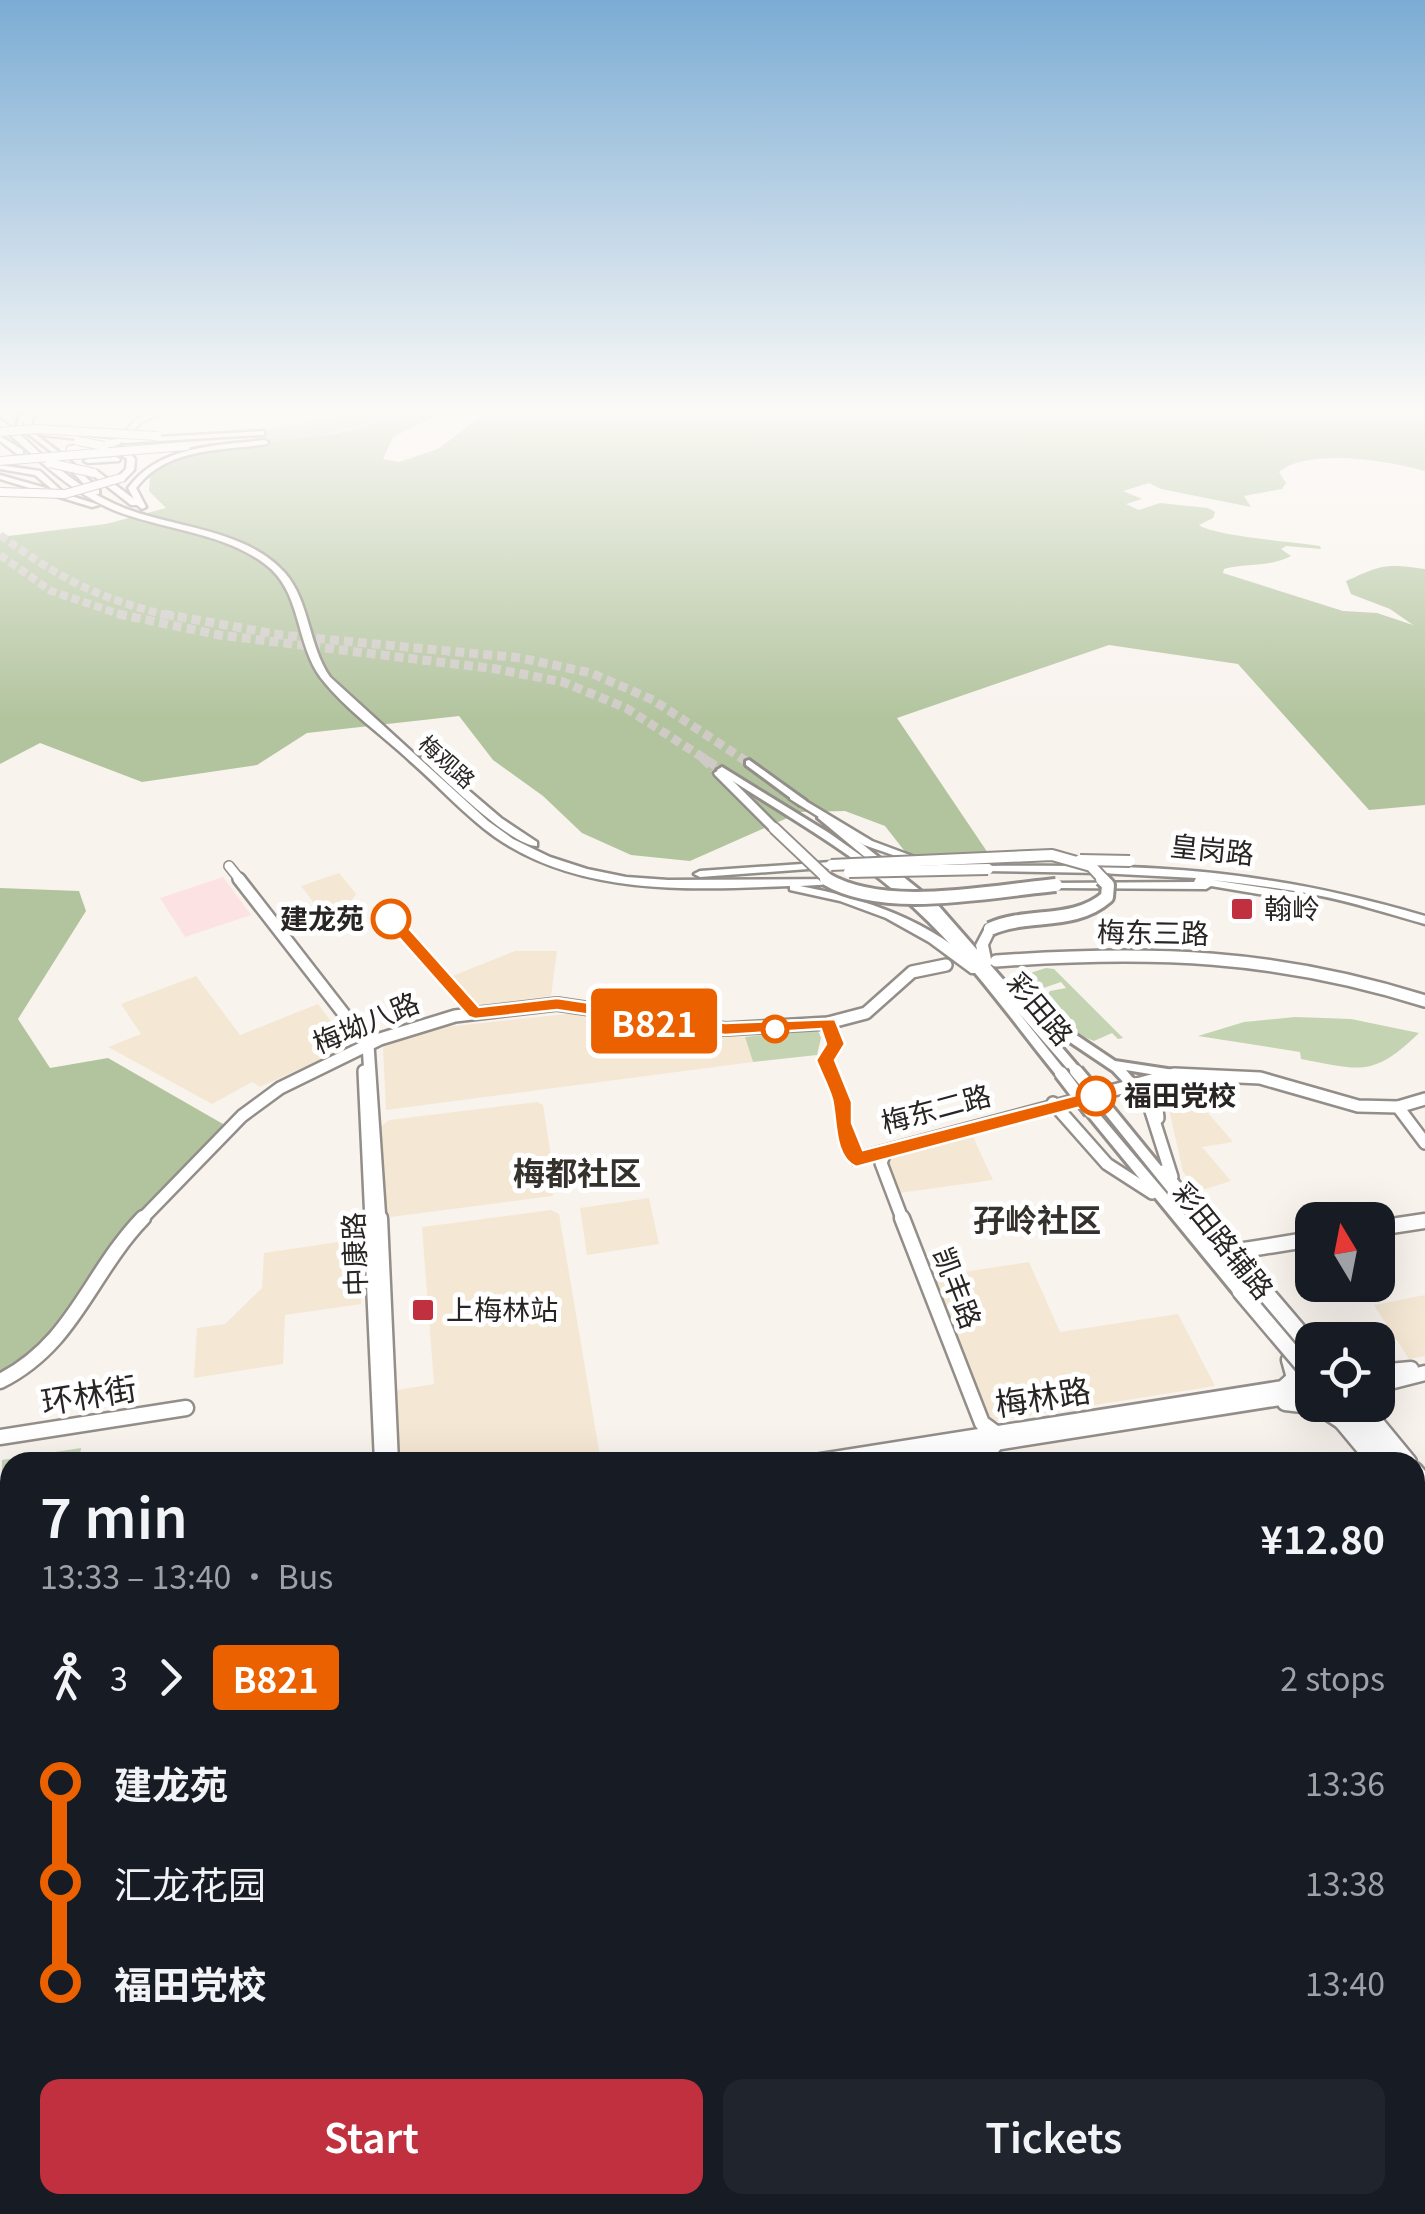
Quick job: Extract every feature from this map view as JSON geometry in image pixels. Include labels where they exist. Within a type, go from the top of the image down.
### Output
[{"type":"highway","points":[[135,513],[151,517]]},
{"type":"highway","name":"梅观路","points":[[142,513],[239,546],[282,574],[297,597],[314,658],[329,681],[505,839],[550,860],[598,875],[647,882],[728,883],[837,873]]},
{"type":"highway","name":"梅观路","points":[[143,513],[246,543],[289,571],[306,598],[319,647],[332,670],[512,831],[545,850],[582,862],[634,871],[988,873]]},
{"type":"highway","points":[[148,513],[151,517]]},
{"type":"highway","points":[[720,772],[826,879],[862,893],[905,896],[1143,883],[1247,888]]},
{"type":"highway","points":[[794,797],[878,848],[904,858],[933,862],[1130,861],[1221,874]]},
{"type":"highway","points":[[837,873],[1052,855],[1091,866],[1108,885],[1102,904],[1087,911],[1007,920],[990,929],[982,938],[986,965]]},
{"type":"highway","name":"皇岗路","points":[[988,873],[1094,867],[1221,874],[1346,897],[1425,922]]},
{"type":"highway","name":"皇岗路","points":[[988,873],[1155,877],[1247,888],[1425,922]]},
{"type":"highway","points":[[728,883],[796,888],[864,904],[986,965]]},
{"type":"main road","name":"彩田路","points":[[749,764],[912,886],[986,965],[1076,1070],[1099,1114],[1138,1147],[1295,1354]]},
{"type":"main road","name":"彩田路","points":[[720,772],[897,887],[986,965],[1061,1073],[1295,1343]]},
{"type":"main road","points":[[1016,1000],[1104,1059],[1132,1084]]},
{"type":"main road","points":[[1104,1059],[1136,1070],[1174,1074]]},
{"type":"main road","points":[[1348,1422],[1379,1452]]},
{"type":"main road","points":[[1361,1422],[1381,1452]]},
{"type":"street","points":[[226,867],[365,1047]]},
{"type":"street","name":"梅东三路","points":[[986,965],[1131,952],[1210,954],[1297,966],[1425,1001]]},
{"type":"street","name":"梅坳八路","points":[[0,1381],[26,1368],[50,1348],[134,1228],[242,1116],[280,1088],[365,1047],[433,1020],[557,1004],[725,1029],[828,1023],[866,1013],[906,975],[923,967],[946,965]]},
{"type":"street","points":[[828,1023],[835,1044],[826,1060],[842,1102],[842,1123],[856,1159]]},
{"type":"street","name":"中康路","points":[[365,1047],[382,1452]]},
{"type":"street","name":"中康路","points":[[365,1047],[375,1104],[391,1452]]},
{"type":"street","name":"梅东二路","points":[[856,1159],[1174,1074],[1250,1076],[1349,1105],[1400,1110]]},
{"type":"street","points":[[1157,1128],[1160,1089],[1188,1077]]},
{"type":"street","name":"梅东二路","points":[[1132,1084],[1188,1077],[1256,1082],[1359,1111],[1400,1110],[1425,1102]]},
{"type":"street","points":[[1132,1084],[1150,1108],[1174,1181]]},
{"type":"street","points":[[1054,1105],[1106,1164],[1152,1193]]},
{"type":"street","name":"梅东二路","points":[[856,1159],[884,1155],[1054,1105]]},
{"type":"street","points":[[1400,1110],[1425,1144]]},
{"type":"street","name":"彩田路辅路","points":[[1099,1114],[1152,1193],[1295,1368]]},
{"type":"street","name":"彩田路辅路","points":[[1138,1147],[1174,1181],[1295,1326]]},
{"type":"street","name":"凯丰路","points":[[884,1155],[881,1162],[982,1424],[998,1438]]},
{"type":"street","points":[[1395,1225],[1425,1221]]},
{"type":"street","points":[[1232,1252],[1295,1242]]},
{"type":"street","name":"梅林路","points":[[960,1452],[998,1438],[1289,1386],[1294,1378],[1289,1360]]},
{"type":"street","name":"梅林路","points":[[998,1438],[1241,1405],[1295,1393]]},
{"type":"street","points":[[1241,1405],[1295,1403]]},
{"type":"street","name":"环林街","points":[[0,1438],[186,1408]]},
{"type":"street","points":[[1342,1422],[1378,1452]]},
{"type":"street","points":[[1377,1422],[1401,1452]]},
{"type":"street","points":[[1378,1422],[1380,1426]]},
{"type":"street","points":[[986,1452],[998,1438]]},
{"type":"shaded area","points":[[339,873],[356,894],[352,900],[320,911],[301,886]]},
{"type":"shaded area","points":[[223,877],[251,915],[185,937],[160,898]]},
{"type":"shaded area","points":[[515,951],[557,951],[551,996],[476,1006],[450,977]]},
{"type":"shaded area","points":[[196,976],[240,1035],[318,1004],[345,1040],[342,1050],[260,1087],[252,1082],[212,1104],[108,1047],[141,1034],[121,1004]]},
{"type":"shaded area","points":[[576,1013],[675,1031],[745,1037],[753,1062],[386,1110],[383,1047],[436,1028]]},
{"type":"shaded area","points":[[1185,1086],[1233,1142],[1202,1147],[1231,1181],[1199,1191],[1183,1172],[1169,1109],[1171,1094]]},
{"type":"shaded area","points":[[537,1102],[543,1105],[556,1188],[552,1196],[391,1217],[384,1211],[380,1127],[389,1120]]},
{"type":"shaded area","points":[[972,1135],[993,1180],[899,1193],[887,1163],[894,1157]]},
{"type":"shaded area","points":[[649,1198],[659,1244],[587,1255],[580,1208]]},
{"type":"shaded area","points":[[551,1210],[559,1214],[599,1452],[394,1452],[391,1391],[434,1384],[422,1227]]},
{"type":"shaded area","points":[[359,1239],[361,1304],[285,1315],[283,1364],[194,1378],[197,1328],[225,1324],[262,1288],[264,1253]]},
{"type":"shaded area","points":[[1029,1262],[1060,1332],[1178,1314],[1215,1386],[988,1422],[932,1281],[937,1276]]},
{"type":"shaded area","points":[[1425,1295],[1425,1356],[1409,1359],[1395,1337],[1395,1322],[1385,1322],[1374,1305]]},
{"type":"green space","points":[[146,513],[1215,513],[1199,525],[1321,549],[1286,546],[1281,549],[1291,556],[1224,569],[1223,573],[1343,611],[1377,613],[1413,625],[1390,609],[1351,594],[1346,581],[1384,567],[1425,569],[1425,805],[1369,810],[1238,664],[1109,645],[897,718],[990,856],[910,858],[885,826],[845,811],[801,812],[690,861],[631,855],[582,833],[543,796],[493,760],[459,716],[307,733],[257,765],[142,782],[40,743],[0,764],[0,537],[106,524]]},
{"type":"green space","points":[[0,888],[79,891],[86,911],[18,1019],[50,1068],[108,1058],[230,1128],[152,1207],[76,1313],[0,1381]]},
{"type":"green space","points":[[1054,969],[1123,1038],[1112,1033],[1094,1041],[1076,1034],[1045,999],[1050,991],[1066,988],[1061,982],[1026,994],[1011,979]]},
{"type":"green space","points":[[1295,1017],[1351,1019],[1419,1033],[1389,1058],[1365,1067],[1338,1066],[1301,1059],[1300,1052],[1198,1036],[1244,1022]]},
{"type":"green space","points":[[817,1028],[821,1038],[817,1055],[753,1062],[745,1037]]},
{"type":"tunnel","points":[[0,535],[82,586],[174,617]]},
{"type":"tunnel","points":[[0,555],[51,591],[121,615]]},
{"type":"tunnel","points":[[164,614],[281,635],[521,658],[591,673],[653,700],[749,763]]},
{"type":"tunnel","points":[[121,615],[219,635],[496,669],[563,682],[626,708],[722,770]]},
{"type":"tunnel","points":[[121,615],[128,617]]},
{"type":"tunnel","points":[[703,758],[719,773]]},
{"type":"bus line","name":"B821","points":[[391,919],[475,1013],[557,1004],[725,1029],[761,1030],[828,1023],[835,1044],[826,1060],[842,1102],[842,1123],[856,1159],[876,1157],[1096,1096]]},
{"type":"place","name":"翰岭","points":[[1242,909]]},
{"type":"place","name":"建龙苑","points":[[391,919]]},
{"type":"place","name":"福田党校","points":[[1096,1096]]},
{"type":"place","name":"上梅林站","points":[[423,1310]]},
{"type":"district","name":"梅都社区","points":[[577,1174]]},
{"type":"district","name":"孖岭社区","points":[[1037,1221]]}]
